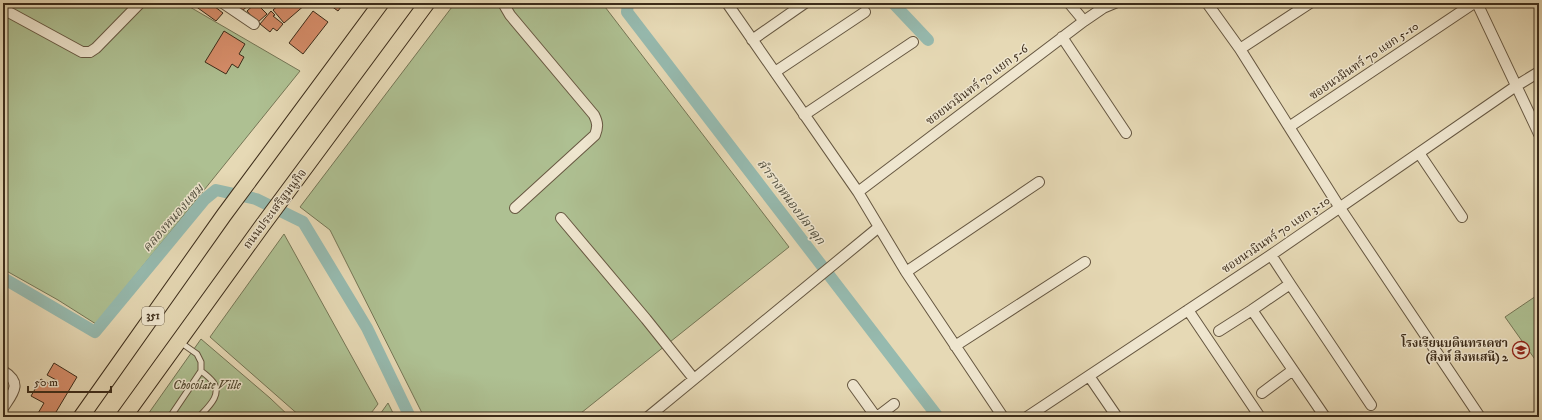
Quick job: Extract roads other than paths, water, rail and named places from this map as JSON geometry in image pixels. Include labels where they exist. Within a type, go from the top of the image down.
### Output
[{"type":"main road","name":"351","points":[[81,417],[224,215],[381,3]]},
{"type":"main road","name":"ถนนประเสริฐมนูกิจ","points":[[124,417],[262,226],[427,3]]},
{"type":"street","points":[[3,9],[82,52],[90,52],[96,48],[140,3]]},
{"type":"street","points":[[223,3],[254,24]]},
{"type":"street","points":[[503,3],[510,15],[598,121],[598,128],[595,135],[516,208]]},
{"type":"street","points":[[727,3],[858,192],[906,272],[1003,417]]},
{"type":"street","points":[[752,40],[805,3]]},
{"type":"street","points":[[1069,3],[1084,21]]},
{"type":"street","name":"ซอยนวมินทร์ 70 แยก 5-6","points":[[858,192],[1062,37],[1103,8],[1115,3]]},
{"type":"street","points":[[1208,3],[1240,49],[1340,208],[1480,417]]},
{"type":"street","points":[[1240,49],[1310,3]]},
{"type":"street","name":"ซอยนวมินทร์ 70 แยก 5-10","points":[[1289,127],[1474,3]]},
{"type":"street","points":[[1478,3],[1539,134]]},
{"type":"street","points":[[774,72],[865,12]]},
{"type":"street","points":[[1062,37],[1126,133]]},
{"type":"street","points":[[804,115],[913,42]]},
{"type":"street","name":"ซอยนวมินทร์ 70 แยก 3-10","points":[[1027,417],[1271,255],[1516,86],[1539,72]]},
{"type":"street","points":[[1419,153],[1462,217]]},
{"type":"street","points":[[906,272],[1039,182]]},
{"type":"street","points":[[561,218],[694,379]]},
{"type":"street","points":[[648,417],[812,282],[835,265],[879,227]]},
{"type":"street","points":[[1271,255],[1371,405]]},
{"type":"street","points":[[955,346],[1085,262]]},
{"type":"street","points":[[1219,330],[1290,284]]},
{"type":"street","points":[[1188,310],[1260,417]]},
{"type":"street","points":[[1252,310],[1294,370],[1324,417]]},
{"type":"street","points":[[1262,393],[1294,370]]},
{"type":"street","points":[[3,371],[9,375],[14,382],[15,390],[3,408]]},
{"type":"street","points":[[1088,376],[1117,417]]},
{"type":"street","points":[[853,385],[876,417],[894,404]]},
{"type":"lane","points":[[170,417],[201,371],[202,362],[196,354],[179,341]]},
{"type":"lane","points":[[200,417],[216,397],[216,388],[213,382],[201,371]]},
{"type":"waterway","name":"ลำรางหนองปลาดุก","points":[[628,3],[627,12],[938,417]]},
{"type":"waterway","points":[[893,3],[928,40]]},
{"type":"waterway","name":"คลองหนองแขม","points":[[3,278],[95,332],[205,199],[216,190],[256,199],[303,222],[367,328],[410,417]]},
{"type":"place","name":"โรงเรียนบดินทรเดชา (สิงห์ สิงหเสนี) 2","points":[[1521,350]]},
{"type":"park label","name":"Chocolate Ville","points":[[207,385]]}]
